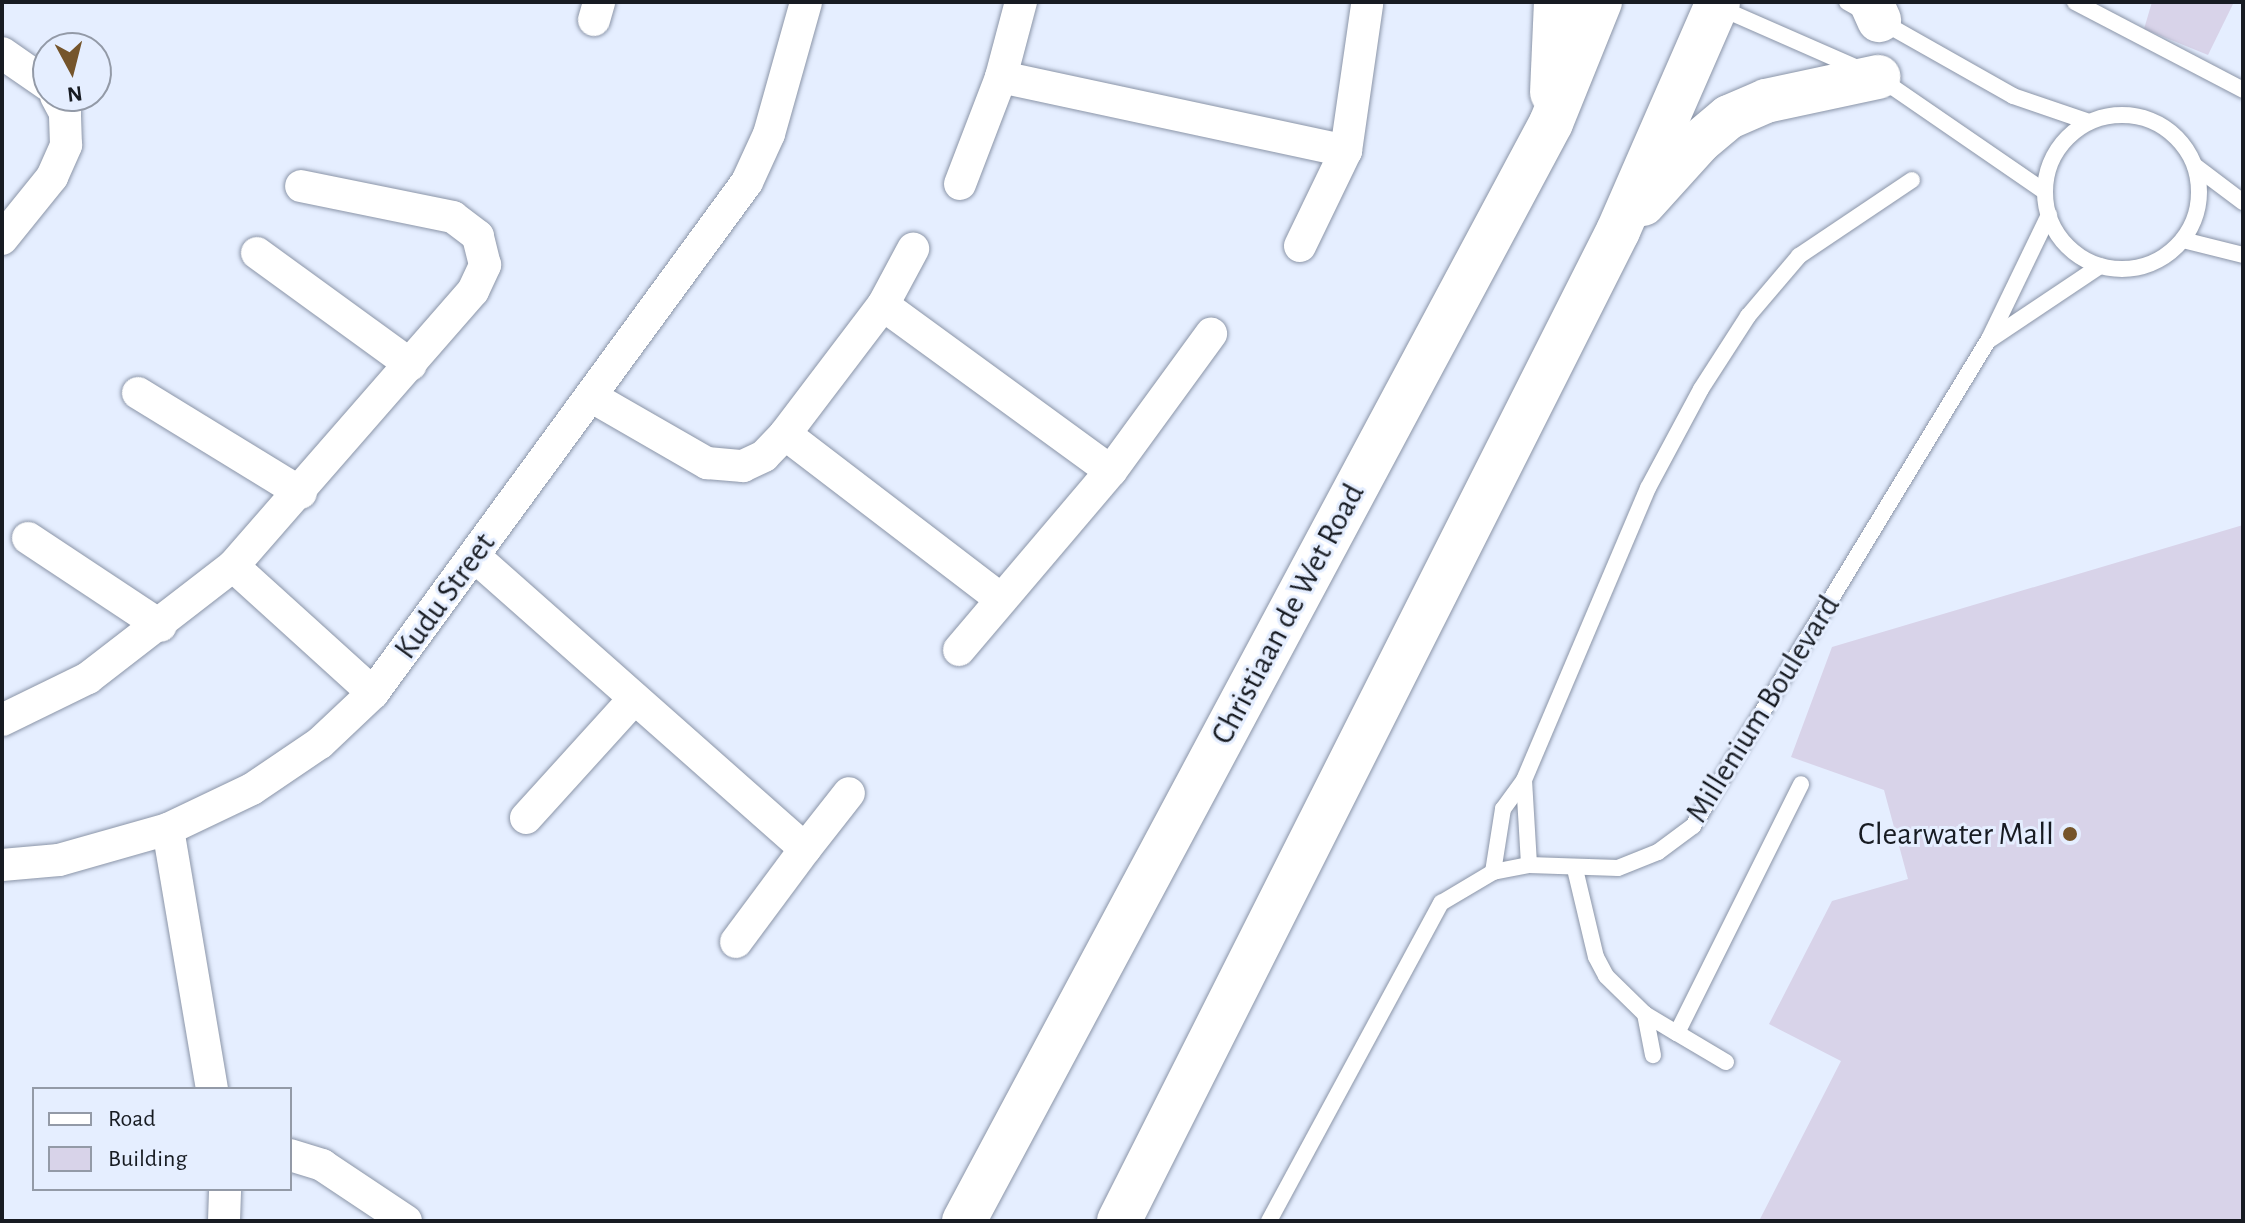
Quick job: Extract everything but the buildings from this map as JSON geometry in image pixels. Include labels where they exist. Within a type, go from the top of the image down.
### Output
[{"type":"main road","points":[[1551,123],[1556,2]]},
{"type":"main road","name":"Christiaan de Wet Road","points":[[964,1221],[1551,123],[1600,2]]},
{"type":"main road","points":[[1119,1221],[1618,231],[1715,3]]},
{"type":"main road","points":[[1618,231],[1699,142],[1729,117],[1766,101],[1878,77]]},
{"type":"street","name":"Kudu Street","points":[[2,865],[59,860],[168,829],[252,789],[320,743],[373,693],[592,397],[759,158],[806,2]]},
{"type":"street","points":[[960,184],[1001,77],[1021,2]]},
{"type":"street","points":[[1300,246],[1346,151],[1363,3]]},
{"type":"street","points":[[2,53],[32,74]]},
{"type":"street","points":[[1001,77],[1346,151]]},
{"type":"street","points":[[2,239],[52,177],[66,145],[64,112]]},
{"type":"street","points":[[2,720],[88,678],[161,626],[233,566],[301,493],[482,278],[478,236],[453,217],[301,186]]},
{"type":"street","points":[[592,397],[707,463],[743,466],[764,456],[785,434],[883,305],[913,249]]},
{"type":"street","points":[[257,253],[411,365]]},
{"type":"street","points":[[883,305],[1111,471]]},
{"type":"street","points":[[959,650],[1111,471],[1211,334]]},
{"type":"street","points":[[138,393],[301,493]]},
{"type":"street","points":[[785,434],[1001,599]]},
{"type":"street","points":[[28,538],[161,626]]},
{"type":"street","points":[[474,556],[632,701],[805,849]]},
{"type":"street","points":[[233,566],[373,693]]},
{"type":"street","points":[[526,818],[632,701]]},
{"type":"street","points":[[736,942],[849,793]]},
{"type":"street","points":[[168,829],[212,1087]]},
{"type":"street","points":[[292,1156],[322,1165],[406,1221]]},
{"type":"street","points":[[224,1221],[225,1191]]},
{"type":"lane","points":[[2075,2],[2243,90]]},
{"type":"lane","points":[[1715,3],[1878,77],[2044,191]]},
{"type":"lane","points":[[1865,8],[2013,96],[2089,122]]},
{"type":"lane","points":[[2114,115],[2140,116],[2164,126],[2183,143],[2195,166],[2200,191],[2196,217],[2183,240],[2146,265],[2100,266],[2068,247],[2049,215],[2044,191],[2057,150],[2089,122],[2114,115]]},
{"type":"lane","points":[[2195,166],[2243,202]]},
{"type":"lane","points":[[1493,872],[1503,809],[1524,780],[1648,488],[1701,389],[1748,316],[1799,256],[1912,180]]},
{"type":"lane","name":"Millenium Boulevard","points":[[1269,1221],[1441,903],[1493,872],[1529,865],[1575,869],[1618,868],[1658,852],[1693,826],[1989,339],[2049,215]]},
{"type":"lane","points":[[2183,240],[2243,255]]},
{"type":"lane","name":"Millenium Boulevard","points":[[1989,339],[2100,266]]},
{"type":"lane","points":[[1524,780],[1529,865]]},
{"type":"lane","points":[[1677,1033],[1801,784]]},
{"type":"lane","points":[[1575,869],[1596,957],[1606,976],[1645,1014],[1726,1062]]},
{"type":"lane","points":[[1645,1014],[1653,1055]]},
{"type":"place","name":"Clearwater Mall","points":[[2070,834]]}]
